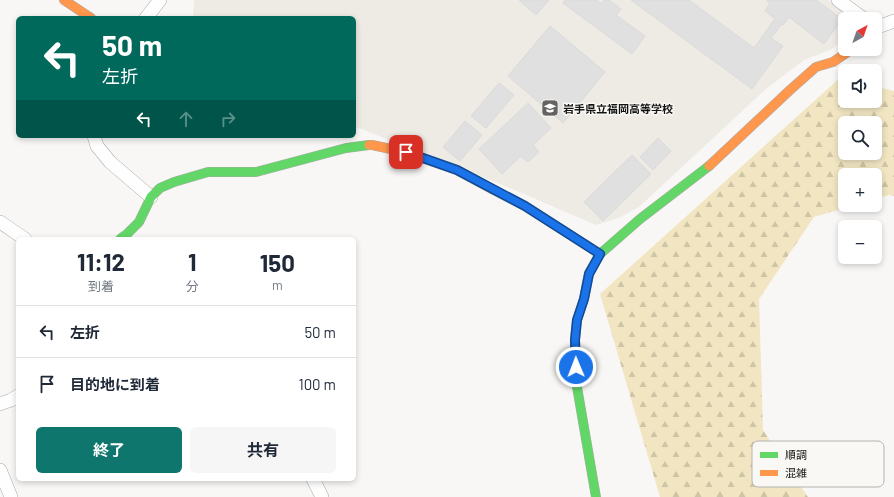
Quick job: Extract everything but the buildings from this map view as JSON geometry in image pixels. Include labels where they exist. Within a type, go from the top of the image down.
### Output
[{"type":"street","points":[[64,0],[88,16]]},
{"type":"street","points":[[148,16],[160,0]]},
{"type":"street","points":[[838,0],[854,12]]},
{"type":"street","points":[[882,25],[894,21]]},
{"type":"street","points":[[596,497],[576,381],[575,340],[577,320],[584,299],[589,274],[600,254],[640,219],[709,166],[816,67],[833,62],[842,56]]},
{"type":"street","points":[[95,138],[97,146],[110,162],[152,197]]},
{"type":"street","points":[[123,237],[139,222],[152,197],[160,188],[174,182],[208,172],[256,172],[346,148],[372,144],[406,152],[457,170],[525,206],[600,254]]},
{"type":"street","points":[[0,222],[22,237]]},
{"type":"street","points":[[0,404],[16,397]]},
{"type":"street","points":[[0,470],[11,497]]},
{"type":"street","points":[[314,481],[322,497]]},
{"type":"shaded area","name":"岩手県立福岡高等学校","points":[[194,0],[828,0],[844,12],[838,12],[838,43],[832,49],[804,60],[766,89],[639,207],[618,218],[596,225],[510,188],[356,127],[356,16],[193,16]]},
{"type":"green space","points":[[838,80],[838,108],[882,108],[882,88],[894,91],[894,196],[889,195],[882,197],[882,168],[838,168],[838,210],[814,217],[759,299],[763,430],[770,441],[752,441],[752,487],[801,487],[808,497],[660,497],[600,294]]},
{"type":"traffic: fast","points":[[123,237],[139,222],[151,197],[160,188],[174,182],[208,172],[256,172],[346,148],[369,145]]},
{"type":"traffic: fast","points":[[596,497],[576,381],[575,340],[577,320],[584,299],[589,273],[600,254],[640,219],[709,166]]},
{"type":"traffic: fast","points":[[492,189],[525,206],[600,254]]},
{"type":"traffic: slow","points":[[64,0],[88,16]]},
{"type":"traffic: slow","points":[[709,166],[816,67],[833,62],[842,56]]},
{"type":"traffic: slow","points":[[369,145],[405,152],[457,170],[492,189]]},
{"type":"place","name":"岩手県立福岡高等学校","points":[[550,108]]},
{"type":"route","points":[[406,152],[457,170],[525,206],[600,254],[589,274],[584,299],[577,320],[575,340],[576,367]]}]
